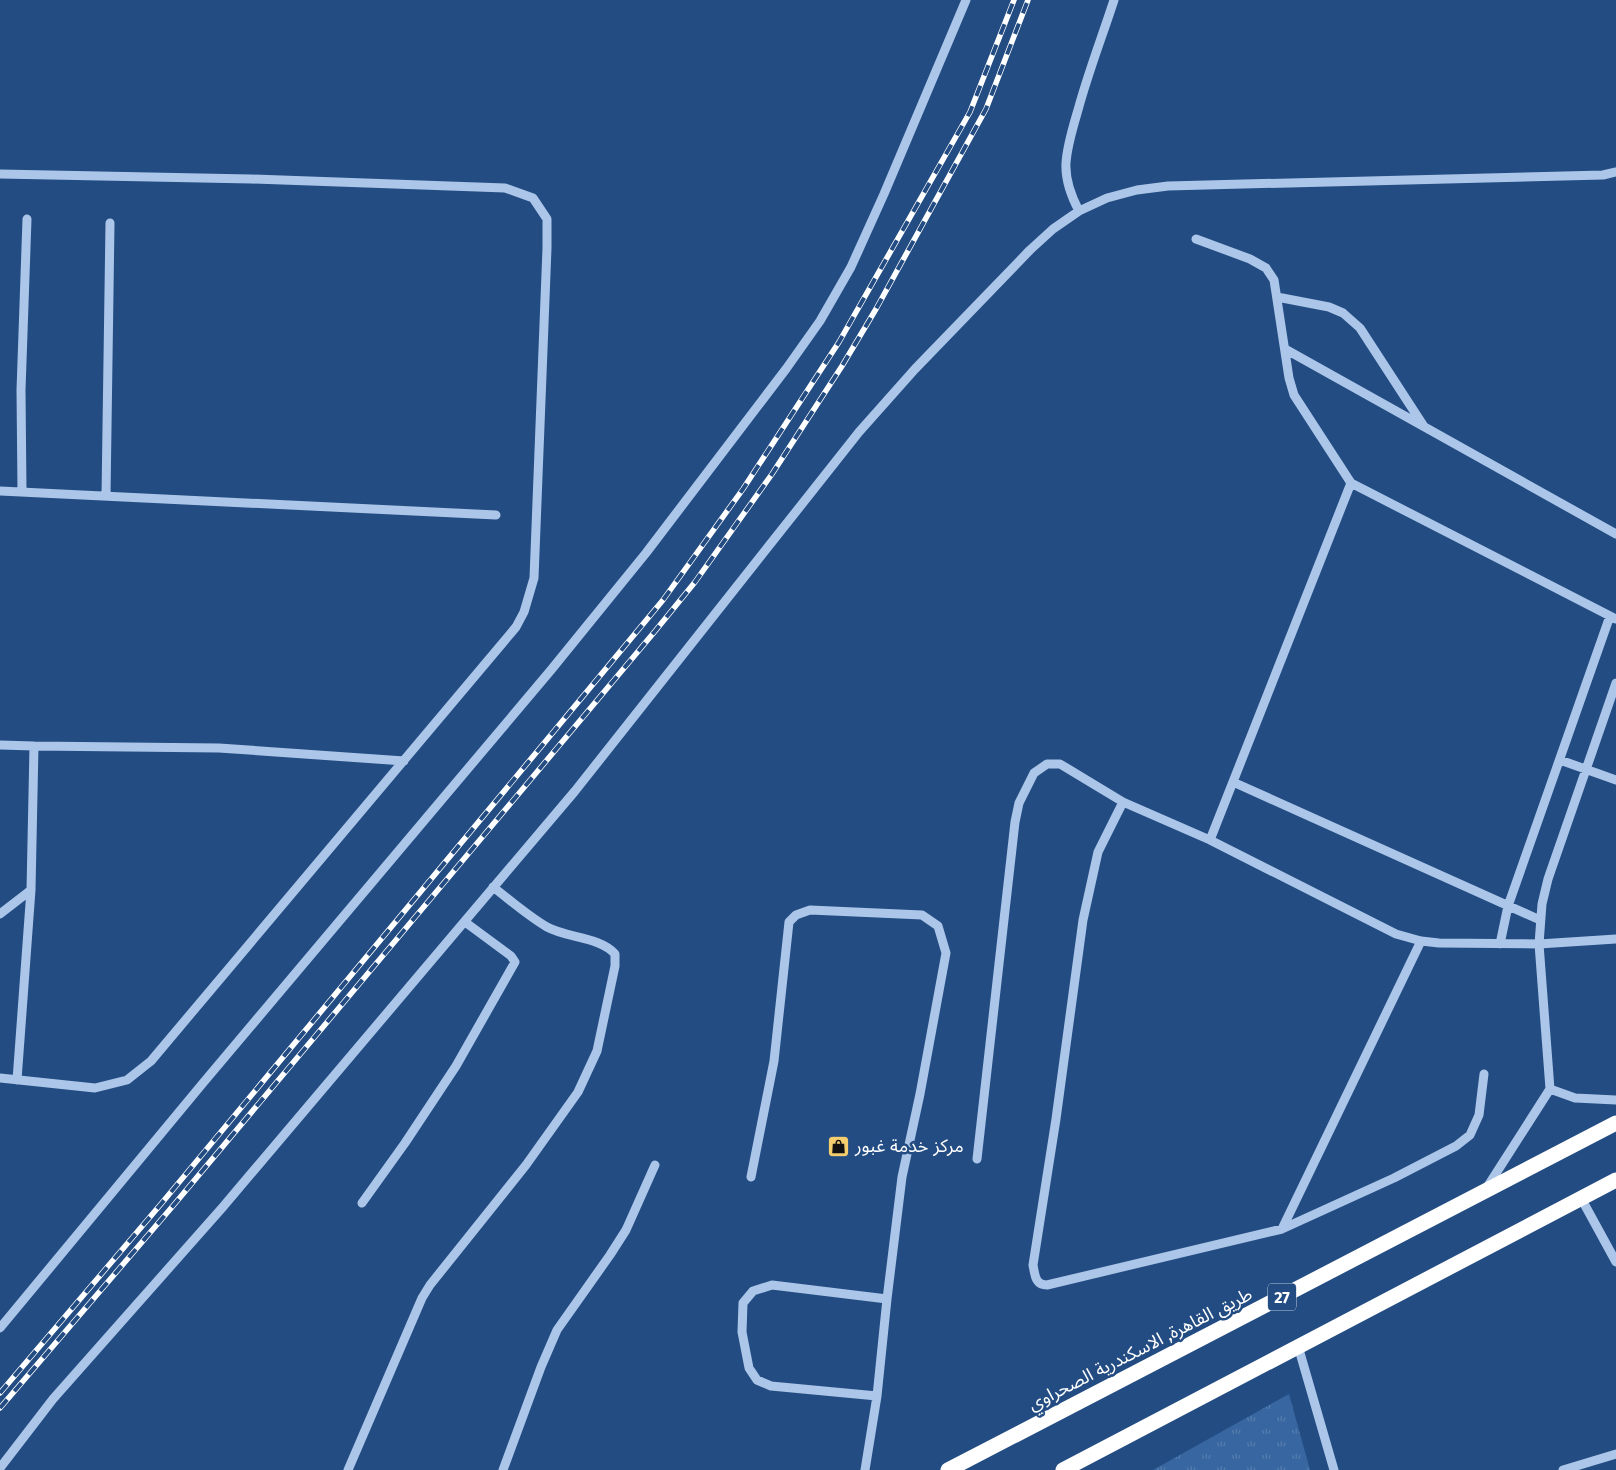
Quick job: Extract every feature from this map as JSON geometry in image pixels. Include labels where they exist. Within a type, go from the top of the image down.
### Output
[{"type":"highway","name":"طريق القاهرة, الاسكندرية الصحراوي","points":[[948,1470],[1616,1123]]},
{"type":"highway","points":[[1063,1470],[1616,1180]]},
{"type":"street","points":[[0,1328],[210,1075],[563,656],[646,553],[786,369],[820,321],[851,267],[966,0]]},
{"type":"street","points":[[1079,211],[1067,183],[1066,163],[1072,129],[1114,0]]},
{"type":"street","points":[[0,1468],[53,1399],[222,1208],[575,791],[860,432],[915,369],[1023,257],[1053,229],[1079,211],[1107,198],[1137,190],[1168,186],[1603,174],[1616,172]]},
{"type":"street","points":[[0,174],[251,179],[505,188],[533,198],[546,219],[534,578],[524,612],[516,627],[151,1060],[127,1080],[95,1088],[0,1078]]},
{"type":"street","points":[[22,492],[21,390],[27,219]]},
{"type":"street","points":[[106,496],[110,223]]},
{"type":"street","points":[[1196,239],[1250,259],[1266,268],[1274,280],[1289,378],[1294,395],[1352,483],[1613,618],[1508,906],[1500,944]]},
{"type":"street","points":[[1277,297],[1329,307],[1343,313],[1360,328],[1425,427]]},
{"type":"street","points":[[1286,349],[1616,534]]},
{"type":"street","points":[[1210,840],[1352,483]]},
{"type":"street","points":[[0,491],[496,515]]},
{"type":"street","points":[[1484,1192],[1550,1089],[1539,944],[1540,920],[1548,880],[1616,683]]},
{"type":"street","points":[[0,745],[220,748],[404,762]]},
{"type":"street","points":[[16,1080],[31,890],[34,746]]},
{"type":"street","points":[[1560,760],[1616,780]]},
{"type":"street","points":[[977,1159],[1015,822],[1019,803],[1034,773],[1047,764],[1060,764],[1122,802],[1210,840],[1396,934],[1421,941],[1500,944],[1539,944],[1616,939]]},
{"type":"street","points":[[1233,782],[1540,920]]},
{"type":"street","points":[[1122,802],[1098,852],[1083,920],[1056,1119],[1033,1265],[1037,1281],[1042,1285],[1047,1286],[1282,1229],[1394,1178],[1456,1146],[1470,1135],[1479,1115],[1484,1074]]},
{"type":"street","points":[[348,1470],[422,1298],[430,1285],[526,1165],[568,1106],[589,1072],[597,1051],[615,966],[615,954],[603,944],[566,935],[548,927],[493,887]]},
{"type":"street","points":[[0,914],[31,890]]},
{"type":"street","points":[[751,1177],[774,1061],[789,922],[796,915],[810,910],[922,914],[938,926],[946,954],[920,1094],[902,1177],[877,1396],[865,1470]]},
{"type":"street","points":[[362,1203],[405,1143],[456,1066],[515,962],[512,956],[465,922]]},
{"type":"street","points":[[1282,1229],[1421,941]]},
{"type":"street","points":[[1550,1089],[1575,1098],[1616,1100]]},
{"type":"street","points":[[503,1470],[541,1367],[557,1330],[626,1230],[655,1165]]},
{"type":"street","points":[[1581,1198],[1616,1262]]},
{"type":"street","points":[[877,1396],[771,1386],[757,1380],[749,1368],[742,1332],[744,1303],[753,1291],[772,1284],[887,1299]]},
{"type":"street","points":[[1298,1346],[1334,1470]]},
{"type":"street","points":[[1562,1470],[1616,1454]]},
{"type":"green space","points":[[1289,1394],[1310,1470],[1153,1470]]},
{"type":"railway","points":[[0,1393],[161,1204],[663,600],[743,489],[839,342],[970,112],[1014,0]]},
{"type":"railway","points":[[0,1408],[172,1207],[695,582],[772,474],[842,366],[876,309],[986,109],[1028,0]]},
{"type":"place","name":"مركز خدمة غبور","points":[[839,1146]]}]
